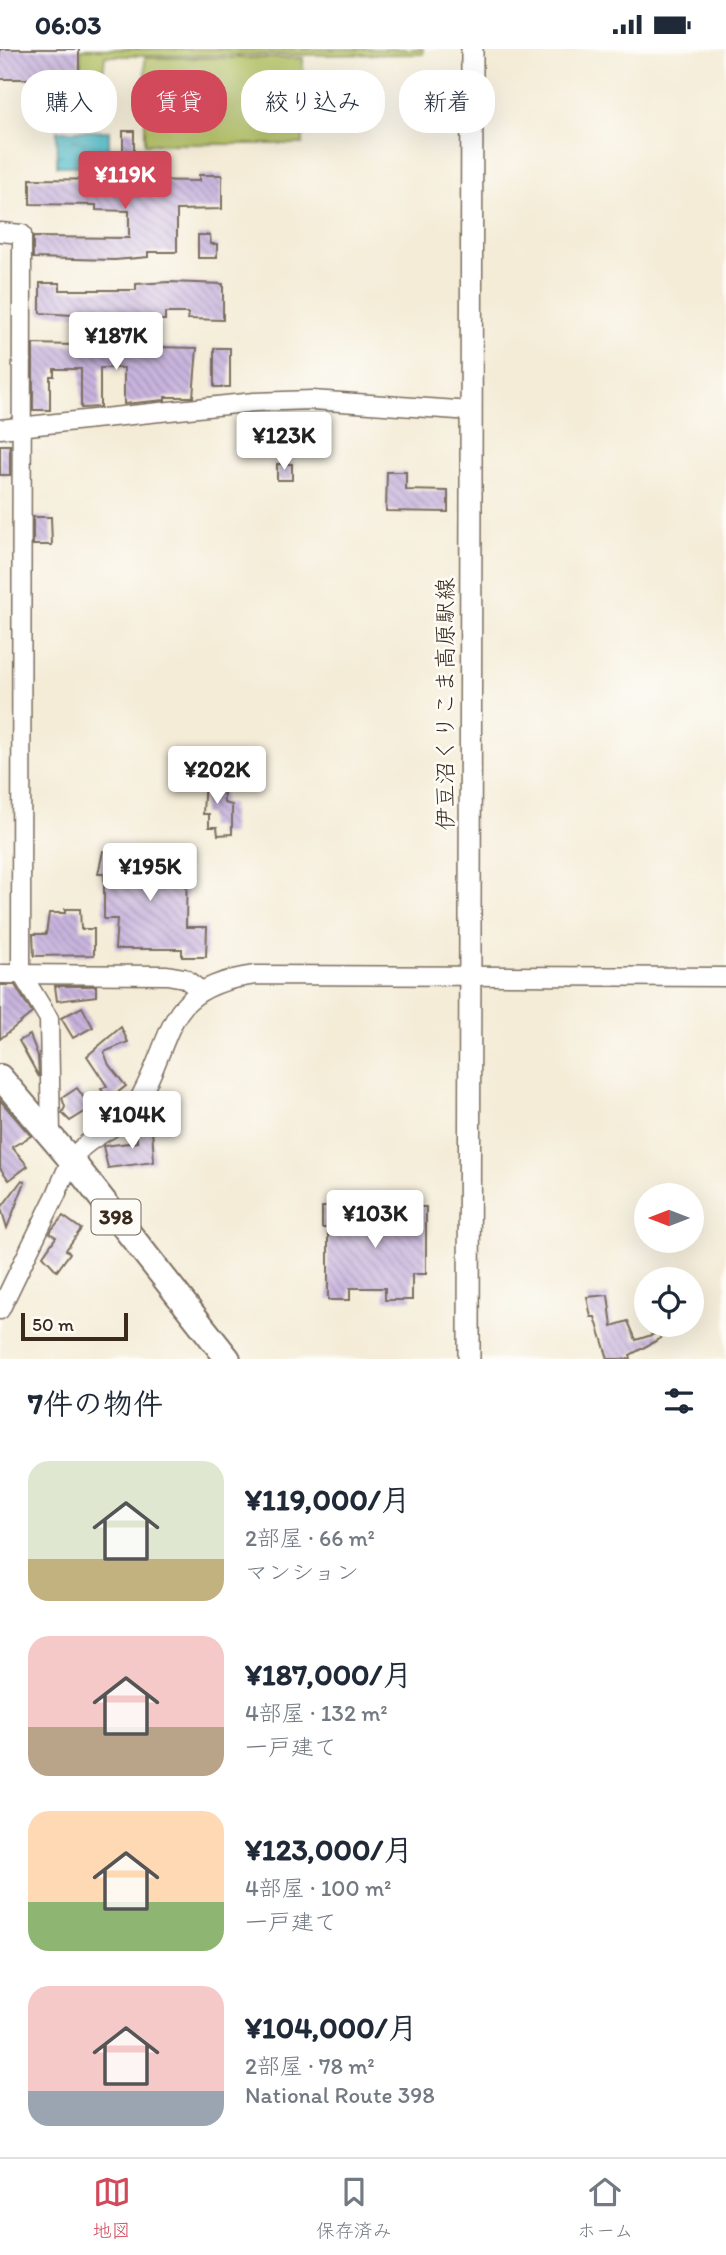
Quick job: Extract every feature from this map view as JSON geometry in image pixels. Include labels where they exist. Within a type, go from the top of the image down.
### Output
[{"type":"highway","name":"398","points":[[0,1077],[51,1135],[228,1359]]},
{"type":"main road","name":"伊豆沼くりこま高原駅線","points":[[469,1359],[472,49]]},
{"type":"street","points":[[0,232],[22,234],[21,973],[49,1019],[51,1135]]},
{"type":"street","points":[[0,429],[254,402],[312,400],[472,411]]},
{"type":"street","points":[[0,974],[167,975],[184,978],[200,990]]},
{"type":"street","points":[[0,1310],[78,1151],[121,1123],[135,1106],[169,1031],[189,998],[200,990],[227,979],[255,975],[726,977]]},
{"type":"green space","points":[[81,49],[423,49],[423,54],[105,56],[103,70],[81,70]]},
{"type":"green space","points":[[145,58],[303,58],[303,70],[241,70],[241,133],[303,133],[303,144],[145,144],[145,133],[227,133],[227,70],[145,70]]},
{"type":"water","points":[[57,133],[109,133],[109,166],[57,166]]},
{"type":"building","points":[[0,49],[79,49],[79,70],[21,70],[21,79],[0,79]]},
{"type":"building","points":[[123,131],[131,131],[134,133],[134,180],[199,181],[199,175],[222,175],[222,209],[177,210],[177,252],[148,252],[148,257],[115,260],[33,258],[33,237],[129,238],[129,211],[96,210],[96,205],[30,204],[30,179],[123,180]]},
{"type":"building","points":[[198,235],[210,235],[211,244],[217,244],[217,258],[198,258]]},
{"type":"building","points":[[40,283],[60,283],[60,290],[136,290],[136,284],[223,284],[223,320],[188,319],[188,313],[165,313],[165,320],[154,320],[40,313]]},
{"type":"building","points":[[33,344],[197,348],[193,397],[165,397],[165,400],[124,404],[124,368],[100,368],[100,407],[81,408],[81,369],[54,369],[54,376],[50,376],[50,410],[33,410]]},
{"type":"building","points":[[214,348],[230,348],[230,387],[214,387]]},
{"type":"building","points":[[0,445],[10,445],[10,475],[0,475]]},
{"type":"building","points":[[277,464],[292,464],[292,480],[277,480]]},
{"type":"building","points":[[387,472],[406,472],[406,490],[448,491],[448,512],[386,511]]},
{"type":"building","points":[[33,517],[51,517],[52,545],[33,545]]},
{"type":"building","points":[[205,778],[223,778],[224,803],[232,805],[232,834],[218,835],[217,827],[209,827],[209,814],[203,814]]},
{"type":"building","points":[[103,851],[187,856],[186,927],[207,927],[206,957],[182,957],[182,949],[115,949],[117,919],[104,919],[104,874],[98,874]]},
{"type":"building","points":[[65,909],[80,909],[81,929],[94,929],[94,955],[34,956],[33,934],[46,934],[49,913],[65,913]]},
{"type":"building","points":[[0,985],[15,985],[32,1013],[0,1039]]},
{"type":"building","points":[[55,986],[96,986],[96,996],[57,1001]]},
{"type":"building","points":[[82,1007],[93,1027],[73,1038],[61,1018]]},
{"type":"building","points":[[121,1027],[128,1042],[104,1052],[109,1065],[126,1086],[109,1099],[101,1089],[107,1086],[87,1056]]},
{"type":"building","points":[[30,1035],[38,1056],[39,1077],[19,1041]]},
{"type":"building","points":[[77,1088],[91,1108],[70,1121],[62,1113],[65,1107],[62,1098]]},
{"type":"building","points":[[0,1100],[31,1136],[12,1147],[28,1166],[9,1180],[0,1168]]},
{"type":"building","points":[[152,1128],[154,1162],[108,1168],[103,1146],[137,1142],[137,1130]]},
{"type":"building","points":[[22,1180],[25,1182],[7,1228],[1,1208]]},
{"type":"building","points":[[322,1207],[426,1207],[426,1274],[412,1274],[412,1300],[385,1300],[385,1288],[350,1288],[350,1300],[328,1300],[328,1228],[322,1228]]},
{"type":"building","points":[[63,1216],[81,1229],[66,1250],[70,1253],[57,1271],[43,1256],[56,1237],[50,1233],[52,1229]]},
{"type":"building","points":[[608,1295],[612,1326],[628,1321],[636,1340],[645,1337],[661,1338],[630,1355],[631,1359],[608,1359],[595,1317],[591,1317],[587,1297]]}]
